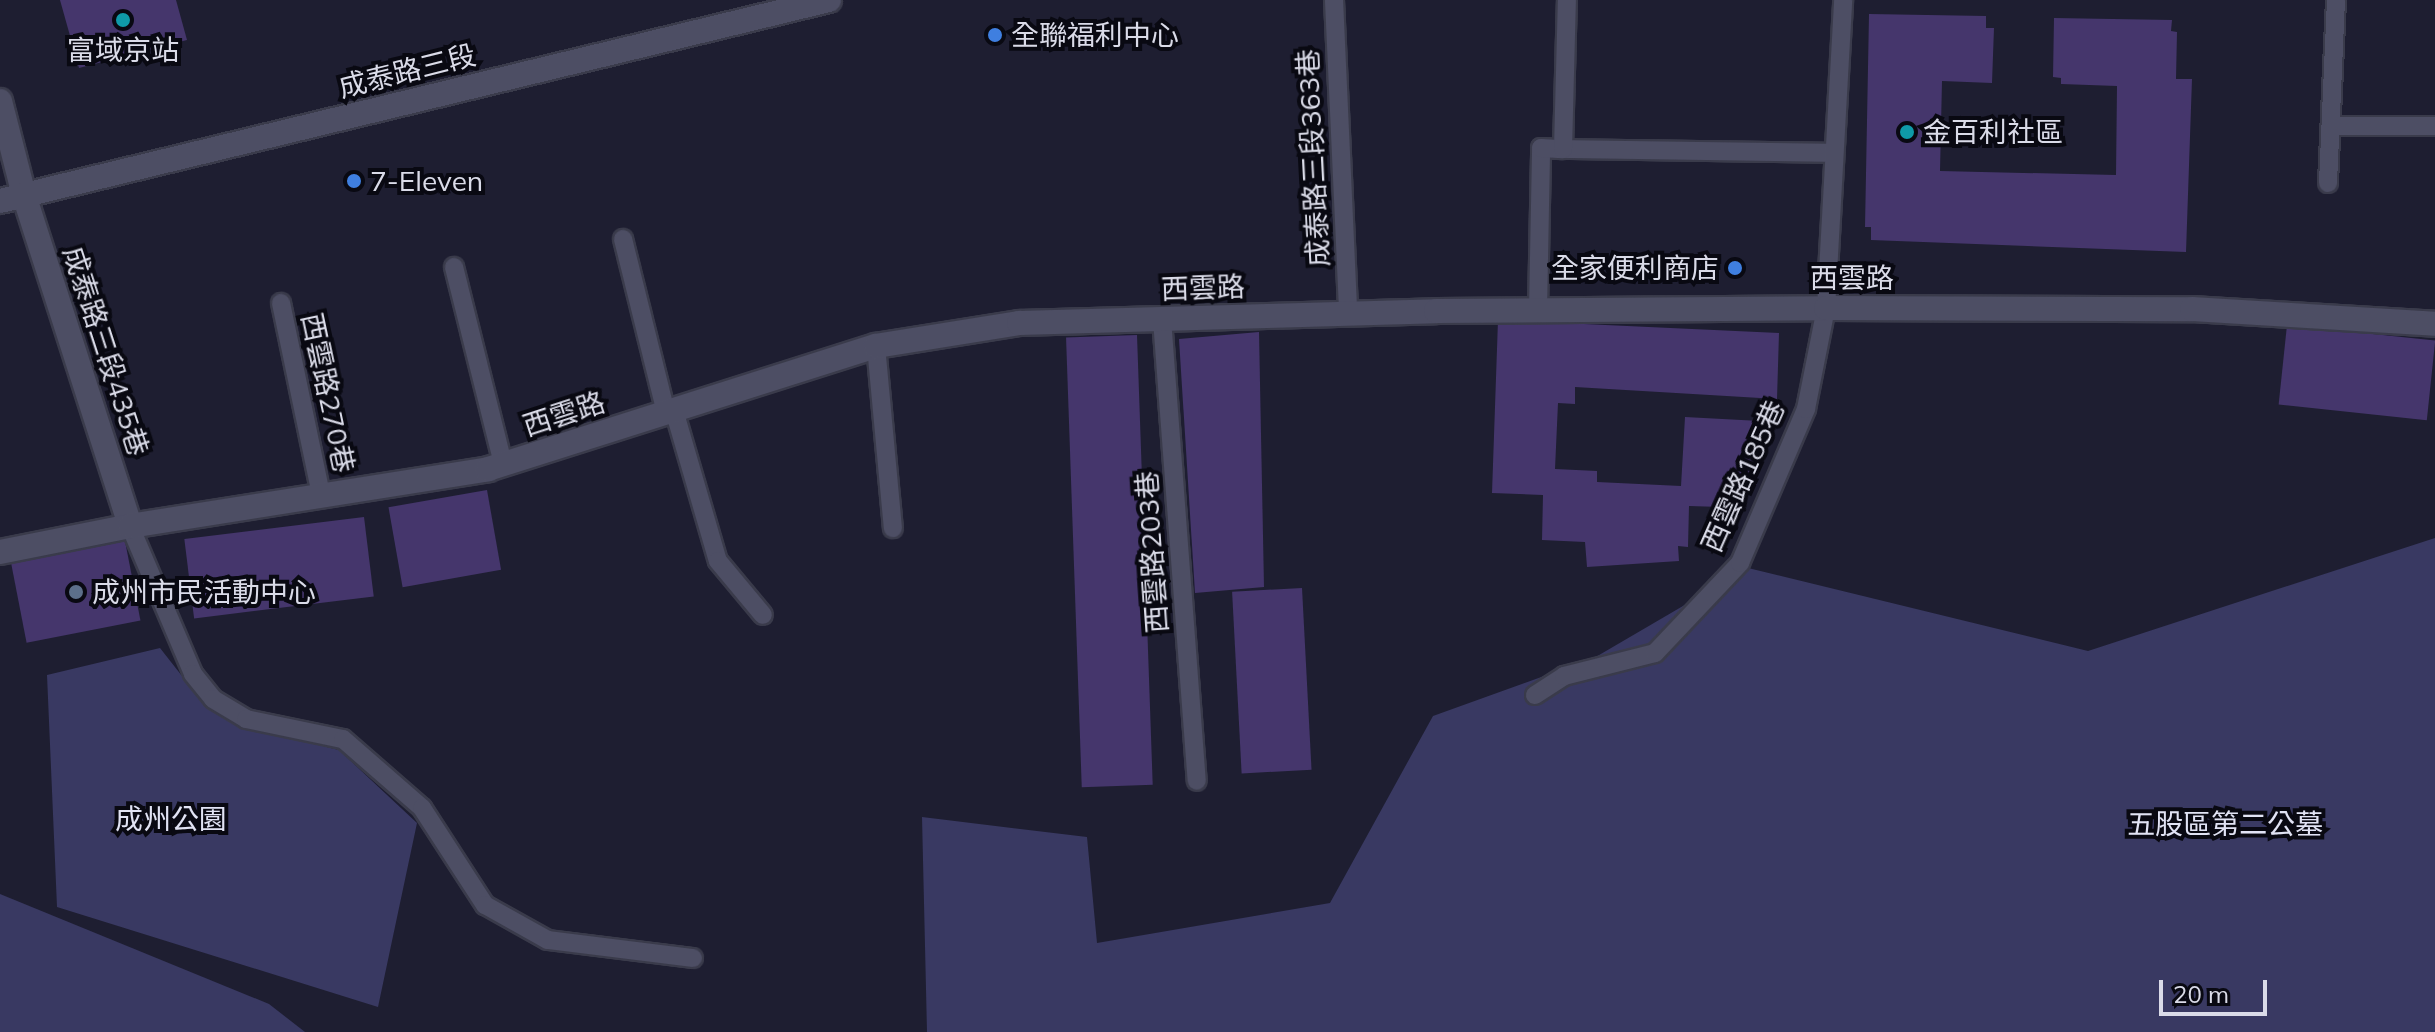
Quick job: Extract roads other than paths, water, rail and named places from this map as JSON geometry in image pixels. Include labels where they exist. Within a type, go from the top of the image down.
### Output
[{"type":"street","name":"成泰路三段","points":[[0,201],[829,0]]},
{"type":"street","name":"成泰路三段435巷","points":[[0,101],[24,195],[130,526]]},
{"type":"street","name":"西雲路","points":[[0,552],[130,526],[503,464],[876,346],[1019,323],[1538,310],[1826,308],[2192,309],[2435,324]]},
{"type":"lane","name":"成泰路三段363巷","points":[[1334,0],[1348,314]]},
{"type":"lane","points":[[1563,149],[1567,0]]},
{"type":"lane","name":"西雲路185巷","points":[[1535,695],[1564,676],[1655,653],[1740,563],[1806,409],[1826,308],[1843,0]]},
{"type":"lane","points":[[2328,183],[2336,0]]},
{"type":"lane","points":[[2331,126],[2435,126]]},
{"type":"lane","points":[[1538,310],[1541,148],[1834,153]]},
{"type":"lane","points":[[623,239],[670,412],[718,561],[763,615]]},
{"type":"lane","points":[[454,267],[503,464]]},
{"type":"lane","name":"西雲路270巷","points":[[281,303],[321,495]]},
{"type":"lane","name":"西雲路203巷","points":[[1162,319],[1197,781]]},
{"type":"lane","points":[[876,346],[893,528]]},
{"type":"lane","points":[[130,526],[193,674],[213,699],[246,719],[343,739],[422,808],[485,905],[548,940],[693,958]]},
{"type":"place","name":"富域京站","points":[[123,20]]},
{"type":"place","name":"全聯福利中心","points":[[995,35]]},
{"type":"place","name":"金百利社區","points":[[1907,132]]},
{"type":"place","name":"7-Eleven","points":[[354,181]]},
{"type":"place","name":"全家便利商店","points":[[1735,268]]},
{"type":"place","name":"成州市民活動中心","points":[[76,592]]},
{"type":"park label","name":"成州公園","points":[[171,819]]},
{"type":"park label","name":"五股區第二公墓","points":[[2225,824]]}]
